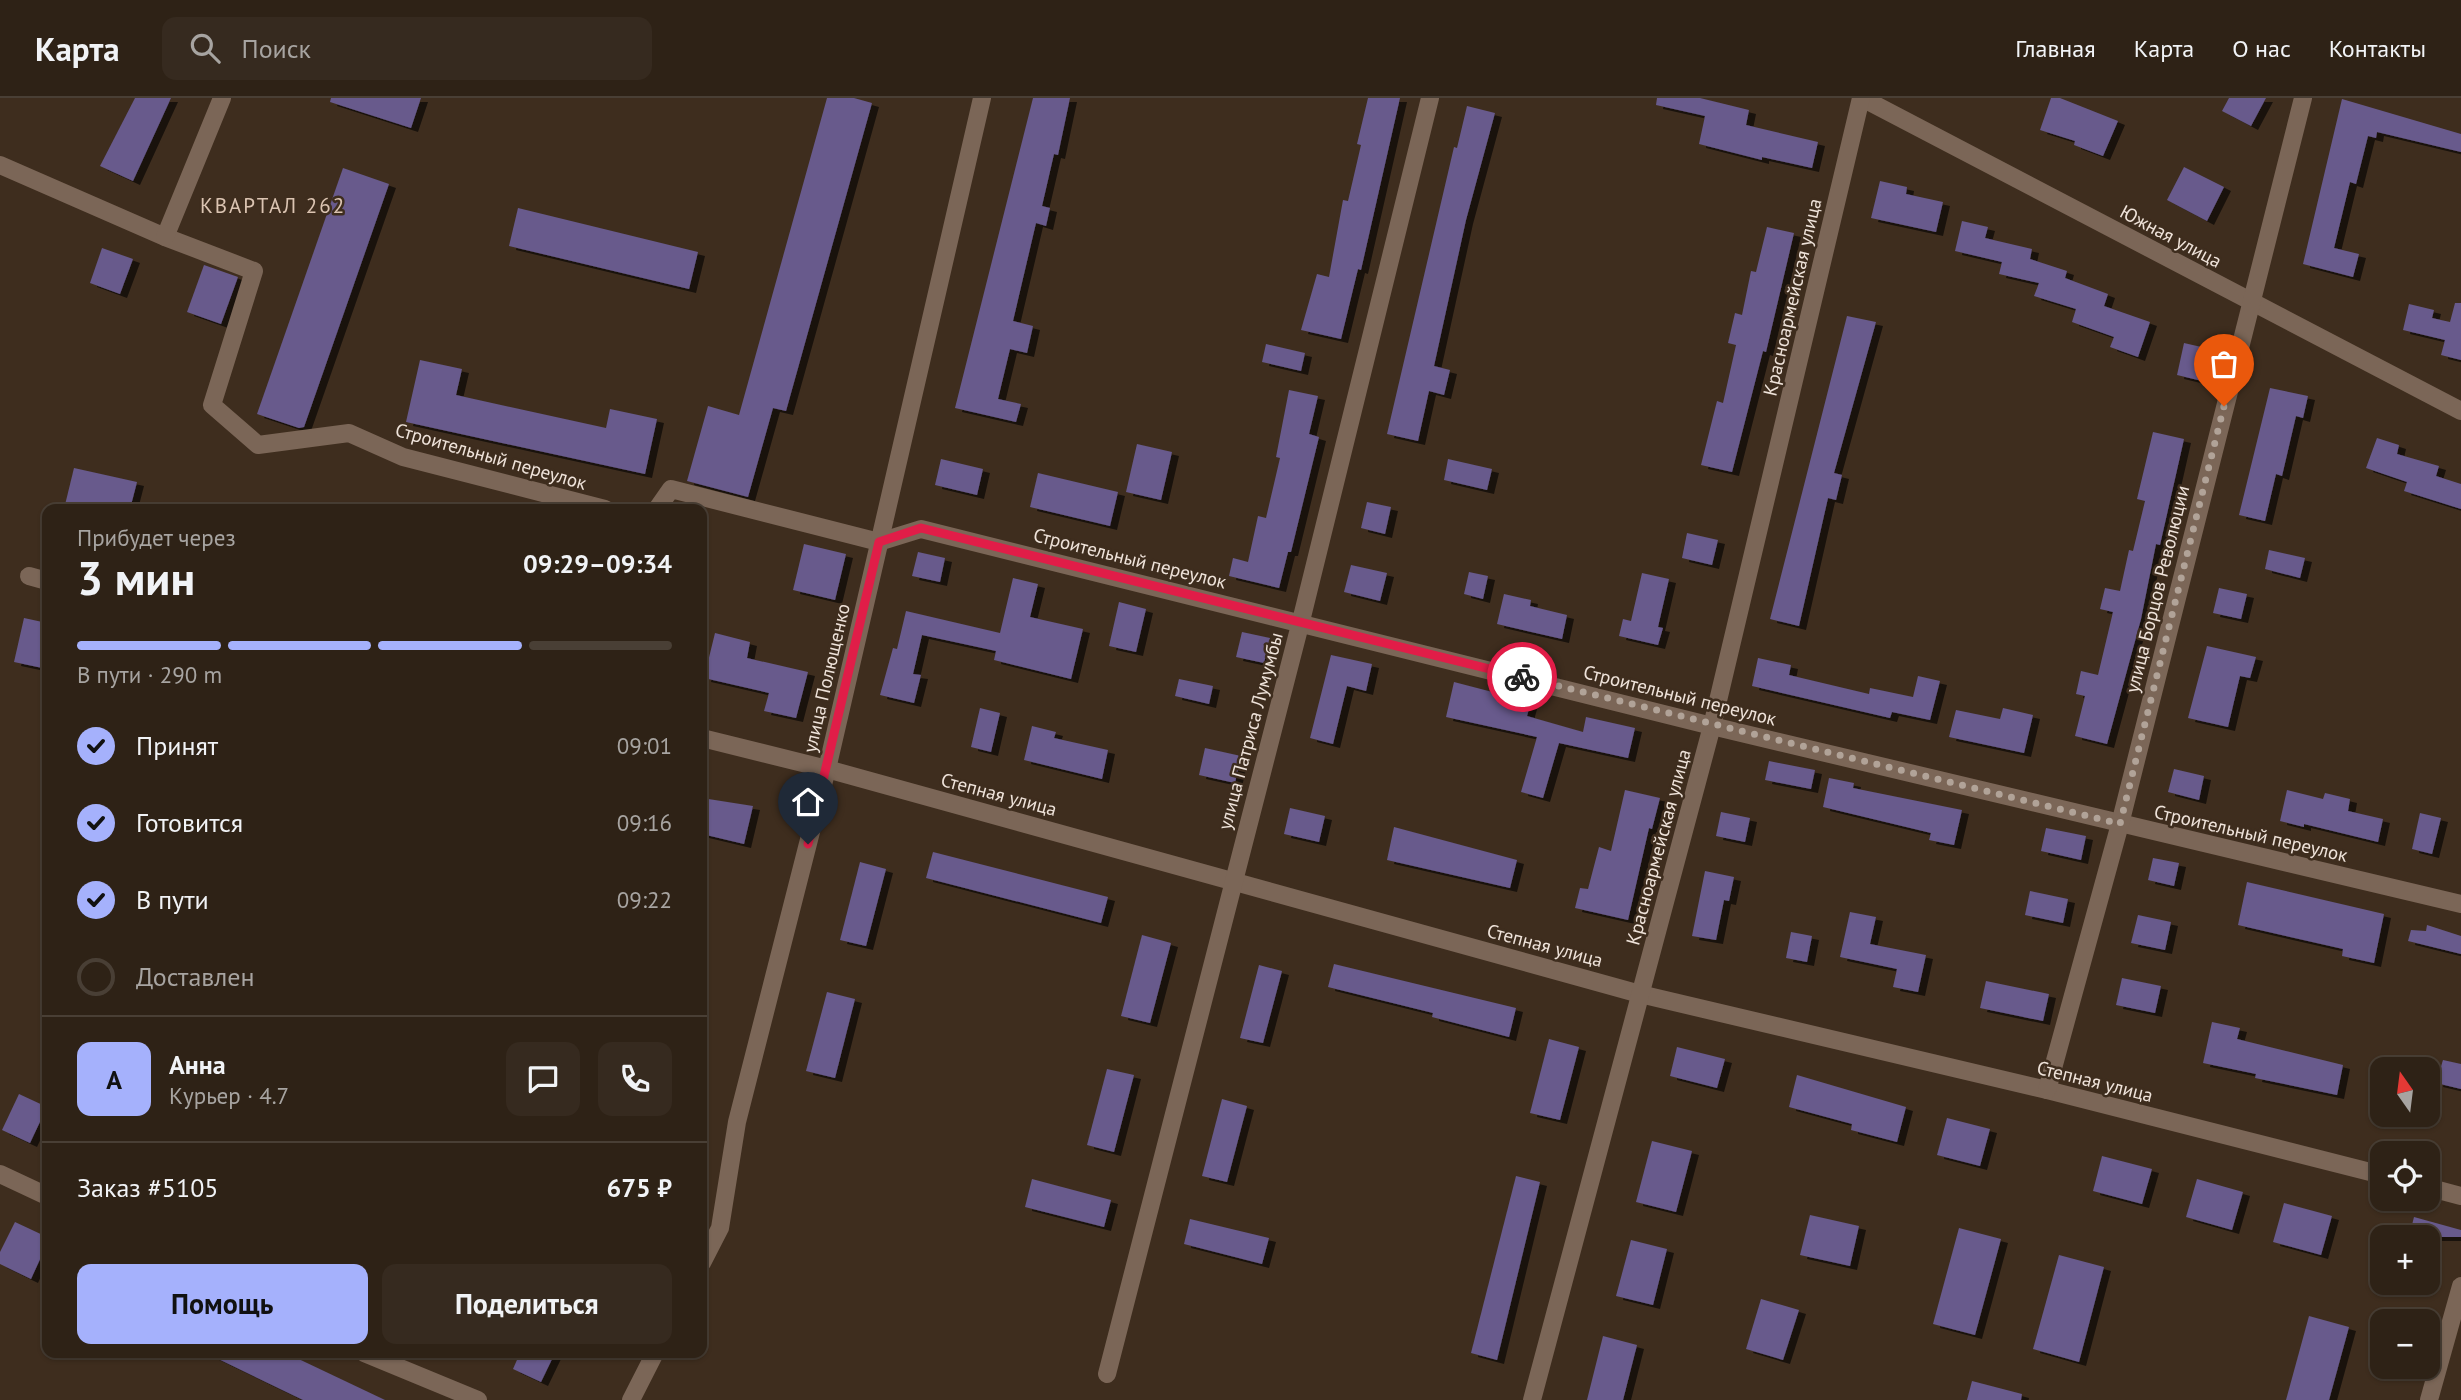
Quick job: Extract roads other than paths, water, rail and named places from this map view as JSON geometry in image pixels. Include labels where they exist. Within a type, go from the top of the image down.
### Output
[{"type":"street","points":[[165,237],[222,98]]},
{"type":"street","name":"улица Полющенко","points":[[707,1253],[720,1228],[737,1122],[827,769],[982,98]]},
{"type":"street","name":"улица Патриса Лумумбы","points":[[1107,1374],[1232,880],[1301,621],[1430,98]]},
{"type":"street","name":"Южная улица","points":[[1862,98],[2461,411]]},
{"type":"street","name":"Красноармейская улица","points":[[1532,1400],[1712,726],[1862,98]]},
{"type":"street","name":"улица Борцов Революции","points":[[2046,1090],[2120,824],[2303,98]]},
{"type":"street","name":"Строительный переулок","points":[[0,165],[165,237],[254,271],[212,405],[257,445],[349,433],[403,457],[586,504]]},
{"type":"street","points":[[660,504],[671,489],[879,542]]},
{"type":"street","name":"Строительный переулок","points":[[879,542],[921,528],[1712,726],[2461,904]]},
{"type":"street","points":[[29,576],[42,580]]},
{"type":"street","name":"Степная улица","points":[[707,739],[827,769],[1640,993],[2046,1090],[2370,1172]]},
{"type":"street","points":[[0,1174],[42,1194]]},
{"type":"street","points":[[2440,1190],[2461,1196]]},
{"type":"street","points":[[2429,1400],[2461,1286]]},
{"type":"street","points":[[376,1358],[478,1400]]},
{"type":"street","points":[[631,1400],[652,1358]]},
{"type":"district","name":"КВАРТАЛ 262","points":[[273,206]]}]
